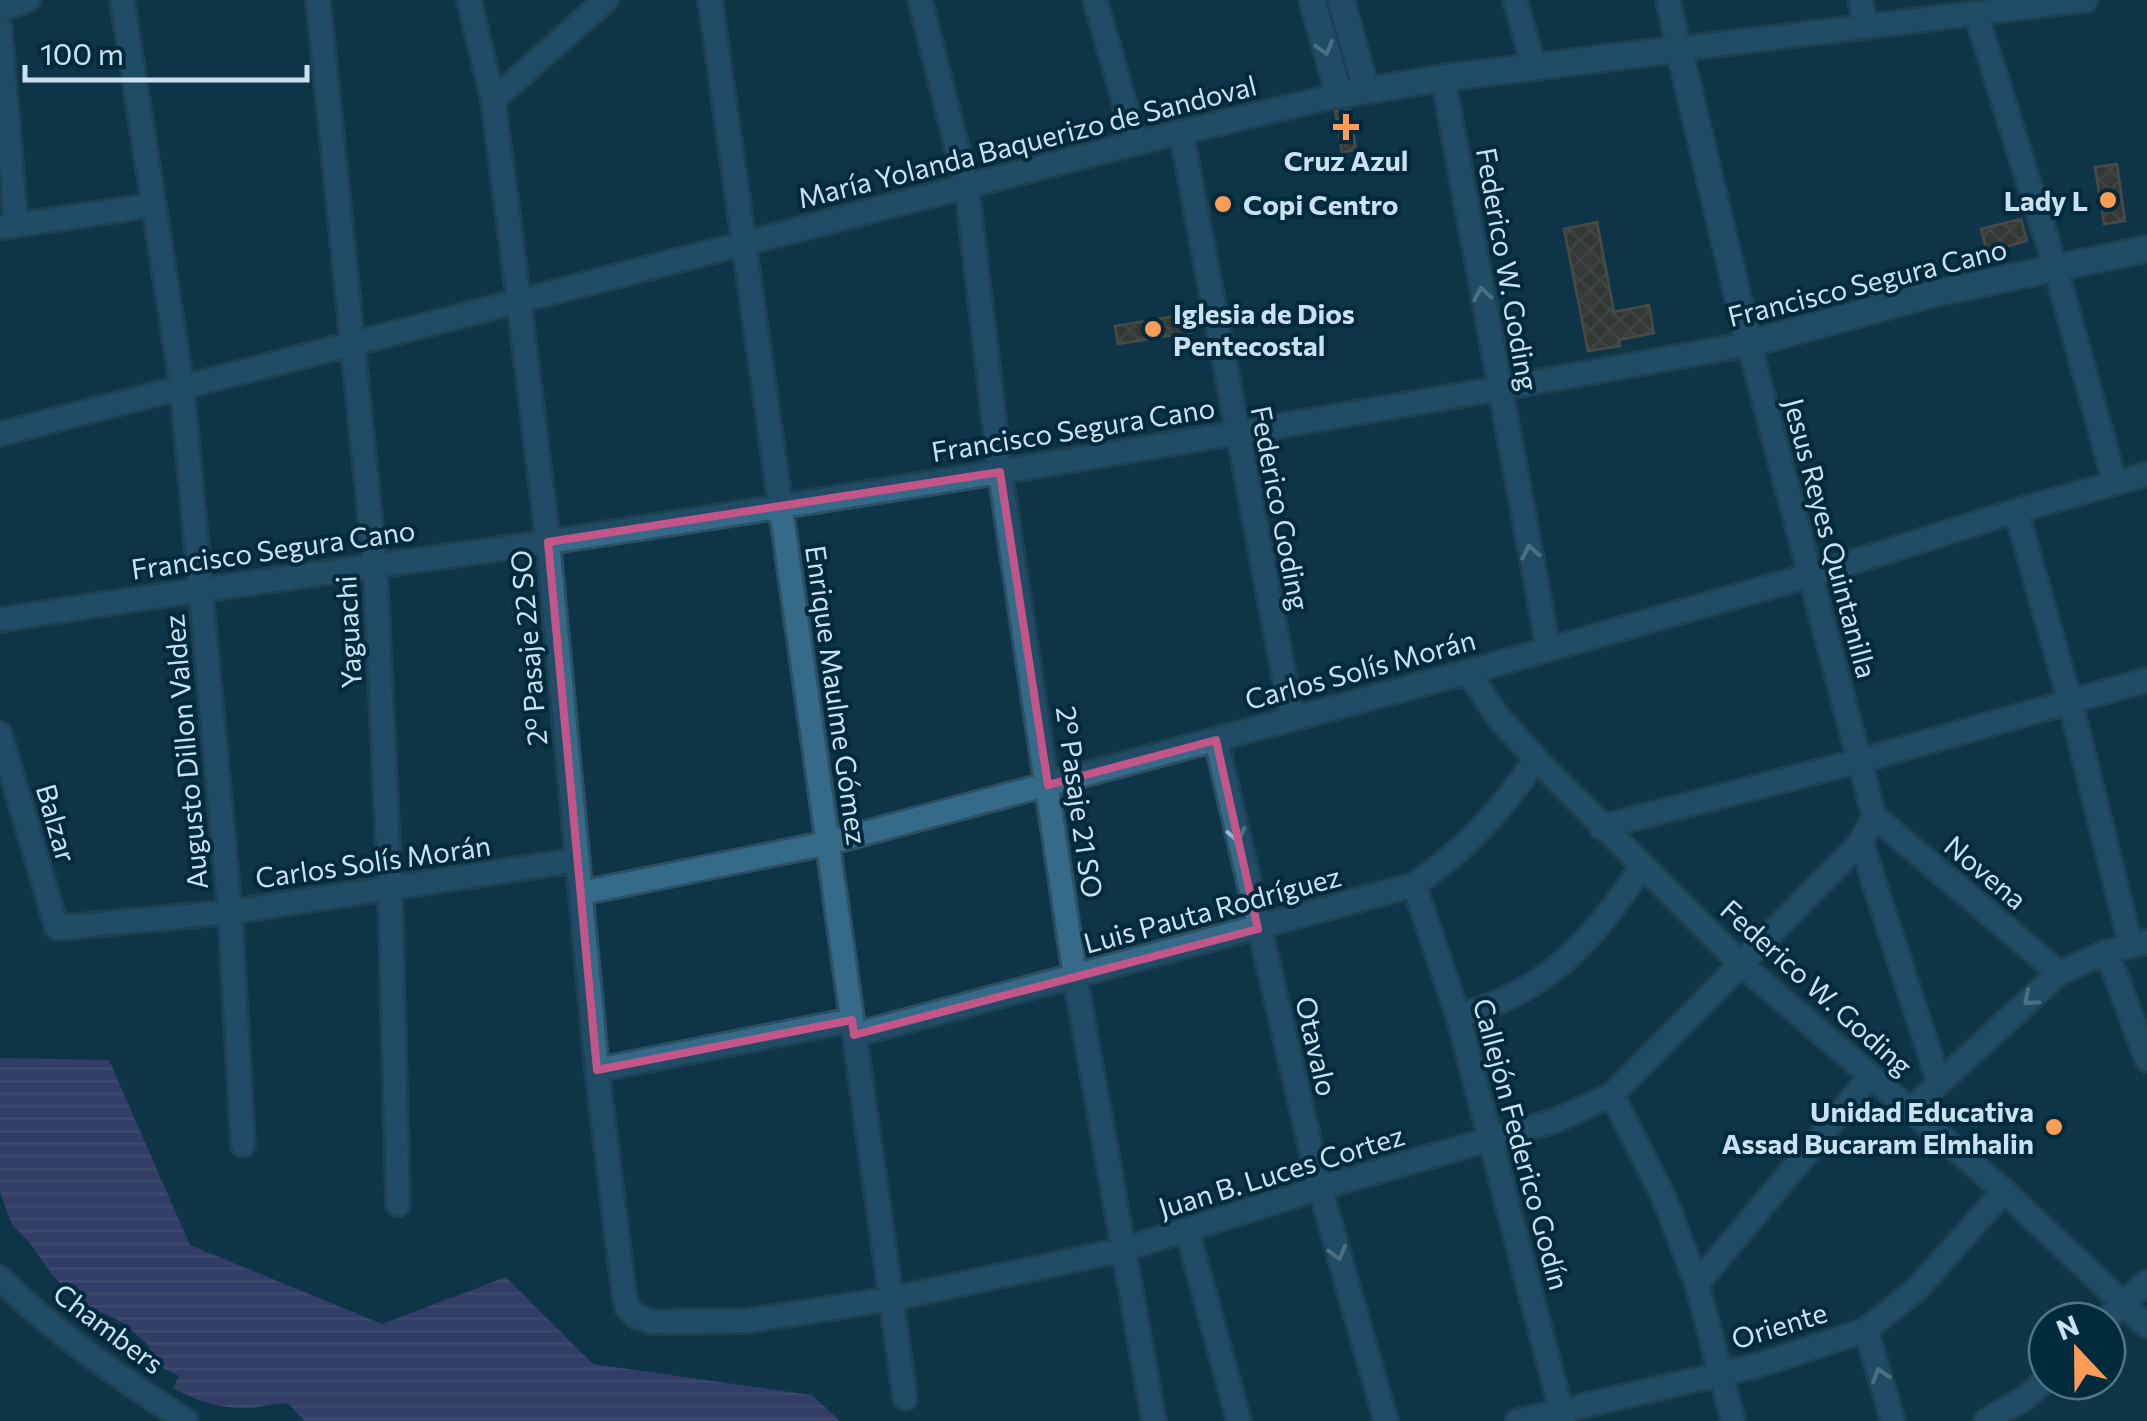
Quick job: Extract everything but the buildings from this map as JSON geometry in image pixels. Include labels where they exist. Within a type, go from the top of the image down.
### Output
[{"type":"street","points":[[0,10],[28,0]]},
{"type":"street","name":"Augusto Dillon Valdez","points":[[122,0],[182,388],[230,912],[244,1145]]},
{"type":"street","name":"Yaguachi","points":[[318,0],[375,566],[390,890],[398,1204]]},
{"type":"street","name":"2º Pasaje 22 SO","points":[[469,0],[493,100],[548,542],[597,1070],[624,1294]]},
{"type":"street","points":[[493,100],[606,0]]},
{"type":"street","name":"Enrique Maulme Gómez","points":[[710,0],[905,1398]]},
{"type":"street","name":"2° Pasaje 21 SO","points":[[920,0],[967,188],[1000,472],[1074,976],[1154,1421]]},
{"type":"street","points":[[1095,0],[1136,143]]},
{"type":"street","points":[[1312,0],[1339,95]]},
{"type":"street","points":[[1340,0],[1366,89]]},
{"type":"street","points":[[1515,0],[1534,66]]},
{"type":"street","name":"Jesus Reyes Quintanilla","points":[[1668,0],[1808,576],[1874,816]]},
{"type":"street","points":[[1860,0],[1867,26]]},
{"type":"street","name":"María Yolanda Baquerizo de Sandoval","points":[[0,434],[1136,143],[1366,89],[1976,14],[2001,5],[2086,0]]},
{"type":"street","points":[[1976,14],[2055,266],[2115,483]]},
{"type":"street","points":[[0,29],[8,226],[154,205]]},
{"type":"street","name":"Federico W. Goding","points":[[1443,78],[1548,647]]},
{"type":"street","name":"Federico Goding","points":[[1181,132],[1292,718]]},
{"type":"street","name":"Francisco Segura Cano","points":[[0,620],[781,507],[1499,390],[1750,344],[1932,294],[2147,248]]},
{"type":"street","name":"Carlos Solís Morán","points":[[581,893],[828,843],[1048,785],[1808,576],[2016,510],[2147,474]]},
{"type":"street","points":[[1910,1110],[2060,973],[2107,952],[2139,944],[2016,510]]},
{"type":"street","name":"Federico W. Goding","points":[[1468,672],[1498,717],[1536,760],[1741,964],[2004,1191],[2123,1301]]},
{"type":"street","points":[[1601,827],[1859,761],[2147,680]]},
{"type":"street","name":"Balzar","points":[[0,734],[57,928]]},
{"type":"street","name":"Otavalo","points":[[1216,740],[1320,1188],[1386,1421]]},
{"type":"street","name":"Luis Pauta Rodríguez","points":[[597,1070],[853,1028],[1074,976],[1414,885],[1477,835],[1507,802],[1536,760]]},
{"type":"street","points":[[1874,816],[1861,842],[1938,1083]]},
{"type":"street","name":"Novena","points":[[1874,816],[2060,973]]},
{"type":"street","name":"Juan B. Luces Cortez","points":[[624,1294],[635,1316],[652,1322],[746,1321],[891,1300],[1122,1250],[1554,1121],[1612,1095],[1861,842]]},
{"type":"street","name":"Carlos Solís Morán","points":[[57,928],[230,912],[578,860]]},
{"type":"street","points":[[1458,1016],[1493,1006],[1567,961],[1598,929],[1642,867]]},
{"type":"street","name":"Callejón Federico Godín","points":[[1414,885],[1458,1016],[1562,1416]]},
{"type":"street","points":[[2107,952],[2147,1060]]},
{"type":"street","points":[[1697,1284],[1871,1076]]},
{"type":"street","points":[[1612,1095],[1663,1195],[1697,1284],[1733,1421]]},
{"type":"street","name":"Oriente","points":[[1518,1421],[1562,1416],[1866,1330],[1916,1290],[2004,1191]]},
{"type":"street","points":[[1188,1230],[1239,1421]]},
{"type":"street","name":"Chambers","points":[[0,1280],[84,1352],[186,1421]]},
{"type":"street","points":[[2123,1301],[2147,1282]]},
{"type":"street","name":"Federico W. Goding","points":[[2127,1305],[2147,1326]]},
{"type":"street","points":[[1866,1330],[1893,1421]]},
{"type":"street","points":[[1986,1421],[2027,1397]]},
{"type":"highlighted area","points":[[1000,472],[1048,785],[1216,740],[1258,929],[854,1035],[852,1020],[597,1070],[548,542]]},
{"type":"shaded area","points":[[0,1058],[109,1060],[190,1245],[382,1324],[506,1277],[593,1364],[812,1395],[840,1421],[304,1421],[289,1404],[239,1408],[191,1397],[173,1388],[179,1376],[140,1357],[150,1347],[123,1323],[71,1307],[76,1298],[12,1225],[0,1192]]},
{"type":"place","name":"Cruz Azul","points":[[1346,127]]},
{"type":"place","name":"Lady L","points":[[2108,200]]},
{"type":"place","name":"Copi Centro","points":[[1223,204]]},
{"type":"place","name":"Iglesia de Dios Pentecostal","points":[[1153,329]]},
{"type":"place","name":"Unidad Educativa Assad Bucaram Elmhalin","points":[[2054,1127]]}]
